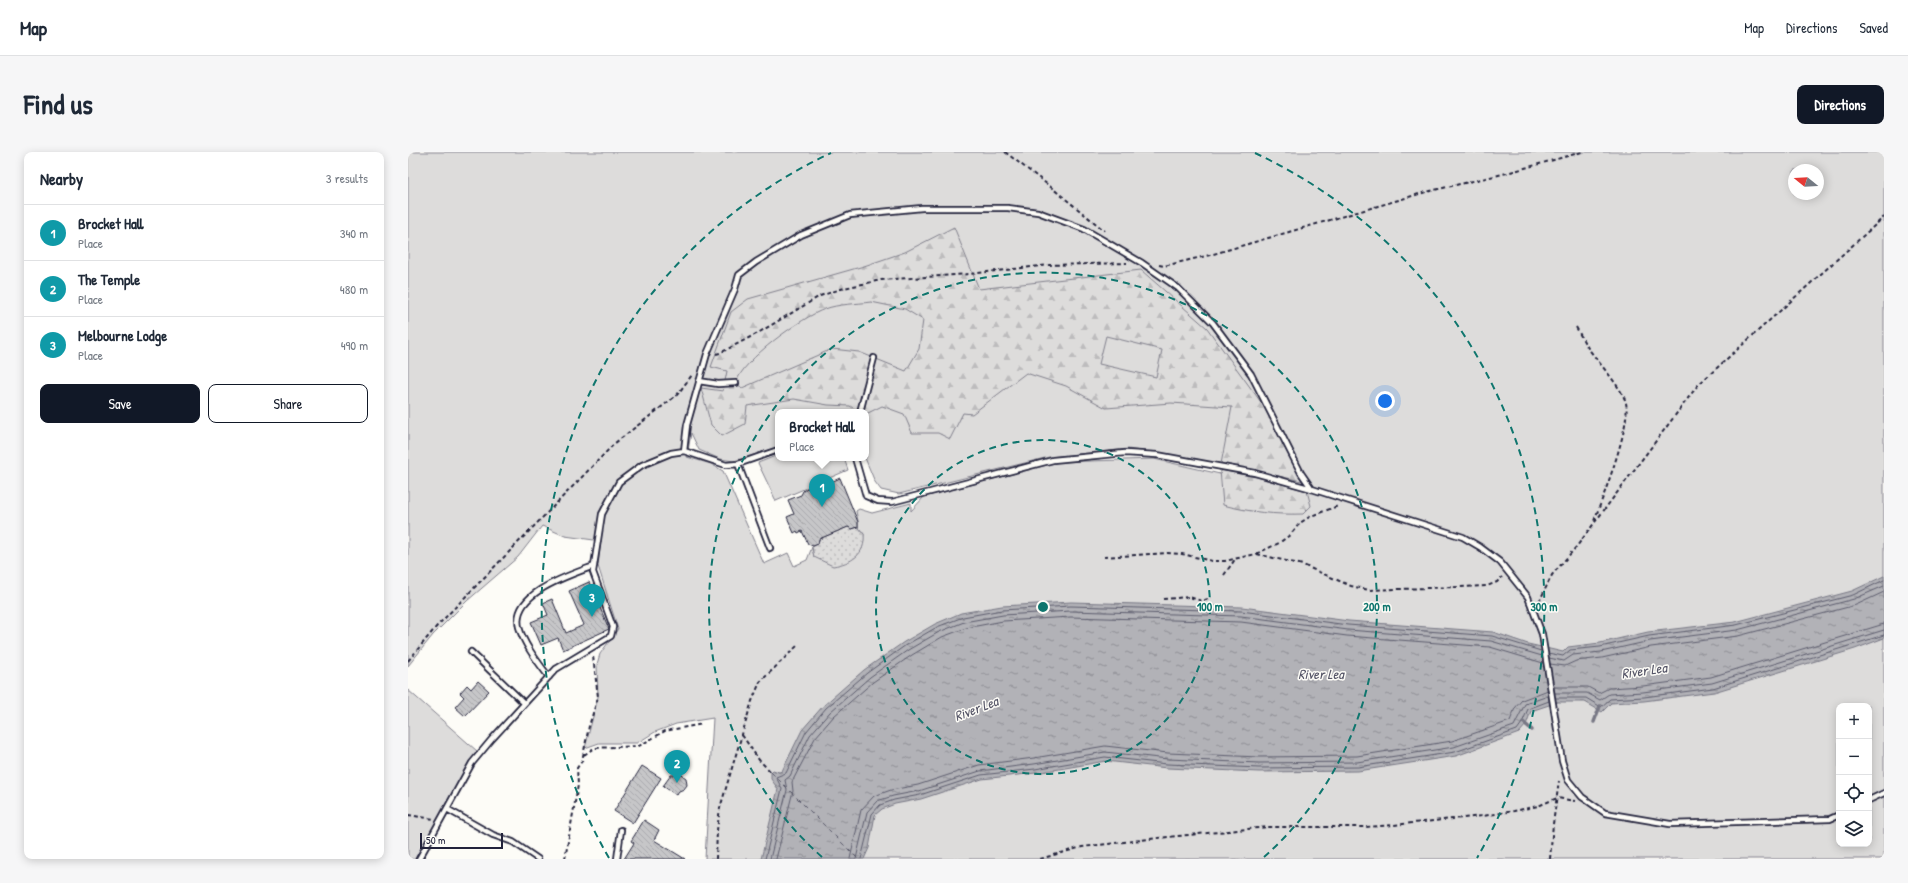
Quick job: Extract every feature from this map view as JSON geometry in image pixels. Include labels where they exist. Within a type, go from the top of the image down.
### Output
[{"type":"lane","points":[[684,451],[687,425],[707,354],[735,289],[739,275],[756,262],[801,235],[850,215],[922,208],[1008,208],[1038,212],[1084,230],[1142,263],[1178,288],[1213,323],[1251,374],[1298,467],[1312,489]]},
{"type":"lane","points":[[861,409],[874,358]]},
{"type":"lane","points":[[699,381],[718,384],[736,383]]},
{"type":"lane","points":[[419,859],[472,763],[524,703],[561,665],[611,636],[613,627],[593,572],[602,514],[618,482],[642,464],[671,453],[684,451],[726,466],[738,464],[775,451]]},
{"type":"lane","points":[[856,461],[866,496],[878,501],[892,502],[1053,460],[1125,453],[1157,456],[1255,473],[1286,483],[1312,489],[1462,537],[1480,547],[1500,562],[1528,597],[1542,634],[1562,762],[1568,780],[1582,797],[1605,813],[1670,824],[1830,819],[1836,816]]},
{"type":"lane","points":[[738,464],[770,548]]},
{"type":"lane","points":[[548,678],[525,642],[519,626],[519,611],[526,601],[545,586],[594,566]]},
{"type":"lane","points":[[471,652],[524,703]]},
{"type":"lane","points":[[1872,799],[1884,793]]},
{"type":"lane","points":[[447,809],[493,835],[513,842],[538,859]]},
{"type":"lane","points":[[617,859],[621,830]]},
{"type":"path","points":[[1005,152],[1052,188],[1106,233]]},
{"type":"path","points":[[1157,265],[1164,266],[1210,255],[1426,192],[1507,173],[1582,152]]},
{"type":"path","points":[[1535,613],[1552,576],[1577,546],[1698,385],[1884,217]]},
{"type":"path","points":[[707,354],[720,353],[758,333],[820,296],[844,288],[880,280],[970,274],[1049,265],[1142,263]]},
{"type":"path","points":[[1576,327],[1587,347],[1608,374],[1626,403],[1625,425],[1614,465],[1593,524]]},
{"type":"path","points":[[408,660],[437,626],[615,443],[677,395],[695,371]]},
{"type":"path","points":[[1104,557],[1167,553],[1182,554],[1212,561],[1256,554],[1279,543],[1311,516],[1333,507],[1352,503]]},
{"type":"path","points":[[1256,554],[1303,565],[1351,586],[1370,590],[1487,586],[1497,582],[1507,572]]},
{"type":"path","points":[[1224,575],[1236,558]]},
{"type":"path","points":[[1163,599],[1189,597],[1202,601],[1211,598]]},
{"type":"path","points":[[716,859],[717,830],[720,808],[760,682],[797,646]]},
{"type":"path","points":[[565,859],[578,784],[577,768],[583,756],[589,726],[598,697],[598,686],[592,657],[597,652]]},
{"type":"path","points":[[583,756],[594,748],[639,746],[666,731],[703,724]]},
{"type":"path","points":[[742,735],[759,760],[770,772]]},
{"type":"path","points":[[1550,859],[1552,824],[1560,776]]},
{"type":"path","points":[[1040,859],[1082,847],[1237,830],[1294,826],[1365,827],[1483,816],[1538,806],[1557,798],[1592,803]]},
{"type":"path","points":[[408,815],[441,820]]},
{"type":"green space","points":[[408,152],[1884,152],[1884,859],[705,859],[713,718],[676,724],[655,732],[637,743],[599,743],[585,748],[598,697],[597,664],[600,654],[618,629],[598,566],[601,541],[565,536],[542,526],[518,557],[467,601],[433,635],[408,666]],"holes":[[[775,409],[869,409],[869,461],[866,461],[875,482],[881,490],[899,494],[1049,457],[1128,449],[1221,464],[1220,474],[1154,459],[1059,462],[924,497],[911,511],[911,503],[872,513],[859,509],[856,511],[858,527],[864,534],[862,549],[814,557],[812,547],[807,560],[794,566],[788,553],[764,564],[723,471],[711,464],[687,457],[691,433],[699,450],[720,459],[734,461],[775,448]]]},
{"type":"green space","points":[[954,227],[979,289],[1141,270],[1207,328],[1263,405],[1302,481],[1221,464],[1232,407],[1171,403],[1106,408],[1066,386],[1026,373],[972,414],[963,413],[950,439],[938,433],[912,433],[904,414],[882,406],[869,412],[869,409],[854,409],[850,406],[828,405],[794,399],[747,406],[745,424],[722,436],[711,425],[701,388],[723,391],[727,371],[711,367],[731,312],[748,299],[864,266],[905,252]],"holes":[[[871,302],[905,309],[923,320],[919,349],[906,371],[859,352],[832,349],[742,388],[736,383],[749,363],[774,340],[802,321],[825,309],[841,305]],[[1106,336],[1162,350],[1156,377],[1099,364]]]},
{"type":"green space","points":[[775,456],[775,461],[845,461],[848,470],[776,501],[758,463]]},
{"type":"green space","points":[[1220,470],[1256,477],[1307,491],[1311,506],[1303,514],[1282,514],[1243,510],[1223,505]]},
{"type":"green space","points":[[848,527],[852,529],[858,527],[864,534],[863,547],[856,557],[846,563],[833,566],[814,557],[812,547],[818,544],[819,539]]},
{"type":"green space","points":[[408,690],[477,751],[415,859],[408,859]]},
{"type":"water","name":"River Lea","points":[[1884,576],[1884,638],[1855,649],[1714,692],[1644,701],[1611,703],[1602,712],[1585,702],[1558,702],[1531,711],[1526,725],[1519,733],[1456,756],[1358,771],[1259,772],[1167,768],[1106,761],[1036,773],[982,779],[921,799],[895,804],[882,809],[875,815],[869,848],[864,859],[761,859],[778,789],[771,779],[771,772],[773,770],[779,772],[782,771],[802,730],[823,706],[864,670],[904,642],[935,624],[961,613],[1002,606],[1071,602],[1242,607],[1349,621],[1493,632],[1528,644],[1563,652],[1568,647],[1600,643],[1648,632],[1735,622],[1852,591]]},
{"type":"building","points":[[840,478],[858,522],[858,527],[852,529],[848,527],[819,539],[818,544],[813,546],[808,544],[802,531],[798,533],[797,531],[794,533],[787,517],[794,514],[788,500],[801,495],[807,488],[816,492],[820,480],[827,484]]},
{"type":"building","points":[[589,582],[609,629],[563,650],[558,638],[541,645],[531,622],[548,615],[543,603],[552,599],[566,633],[584,625],[569,591]]},
{"type":"building","points":[[478,681],[489,691],[465,716],[455,707],[464,697],[460,693],[467,685],[471,689]]},
{"type":"building","points":[[642,766],[661,778],[633,823],[614,811]]},
{"type":"building","points":[[679,773],[686,778],[687,785],[676,795],[663,786],[671,775],[676,775]]},
{"type":"building","points":[[644,820],[659,830],[654,840],[685,859],[624,859],[634,843],[631,841]]},
{"type":"waterway","points":[[1594,722],[1600,706]]},
{"type":"waterway","points":[[1523,722],[1532,730]]},
{"type":"ferry route","points":[[771,772],[858,859]]},
{"type":"place","name":"Brocket Hall","points":[[822,507]]},
{"type":"place","name":"Melbourne Lodge","points":[[592,617]]},
{"type":"place","name":"The Temple","points":[[677,783]]}]
